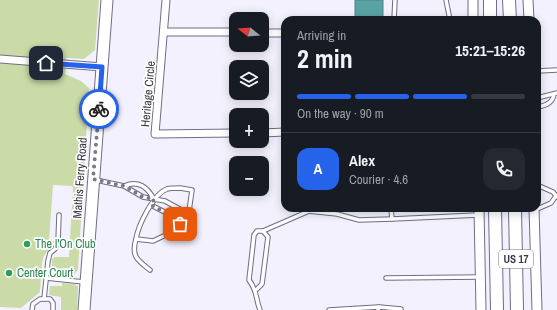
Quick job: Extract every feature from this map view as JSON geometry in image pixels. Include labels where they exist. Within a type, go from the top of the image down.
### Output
[{"type":"highway","points":[[490,0],[490,16]]},
{"type":"highway","points":[[509,0],[510,16]]},
{"type":"highway","name":"US 17","points":[[495,212],[497,310]]},
{"type":"highway","name":"US 17","points":[[515,212],[517,310]]},
{"type":"main road","name":"Mathis Ferry Road","points":[[84,310],[107,0]]},
{"type":"street","name":"Heritage Circle","points":[[166,0],[156,134],[229,133]]},
{"type":"street","points":[[473,0],[474,16]]},
{"type":"street","points":[[528,0],[529,16]]},
{"type":"street","points":[[164,32],[229,32]]},
{"type":"street","points":[[269,32],[281,33]]},
{"type":"street","points":[[0,59],[102,67]]},
{"type":"street","points":[[269,132],[281,132]]},
{"type":"street","points":[[479,212],[481,277],[480,310]]},
{"type":"street","points":[[534,212],[537,310]]},
{"type":"lane","points":[[394,16],[395,0]]},
{"type":"lane","points":[[446,0],[449,16]]},
{"type":"lane","points":[[541,71],[557,70]]},
{"type":"lane","points":[[541,97],[555,94]]},
{"type":"lane","points":[[541,106],[548,104],[555,94]]},
{"type":"lane","points":[[93,179],[124,186],[143,197],[164,201],[187,213]]},
{"type":"lane","points":[[124,186],[137,183],[148,189],[154,199]]},
{"type":"lane","points":[[136,239],[153,241],[170,233],[182,221],[187,213],[192,190],[180,188],[166,189],[154,199],[137,231],[134,248],[136,259],[150,270]]},
{"type":"lane","points":[[541,188],[553,192],[556,197],[551,203],[541,207]]},
{"type":"lane","points":[[151,205],[182,221]]},
{"type":"lane","points":[[257,289],[249,280],[254,236],[257,230],[263,231],[303,212]]},
{"type":"lane","points":[[327,212],[359,220],[392,219],[468,212]]},
{"type":"lane","points":[[391,212],[392,219]]},
{"type":"lane","points":[[44,299],[50,253],[56,249],[58,242],[59,215]]},
{"type":"lane","points":[[260,310],[256,299],[257,289],[262,284],[268,238],[263,231]]},
{"type":"lane","points":[[386,278],[481,277]]},
{"type":"lane","points":[[46,278],[86,282]]},
{"type":"lane","points":[[32,310],[33,304],[40,299],[50,299],[53,303],[53,310]]},
{"type":"lane","points":[[329,310],[401,309]]},
{"type":"shaded area","points":[[0,0],[99,0],[95,50],[84,59],[66,58],[65,74],[81,81],[89,88],[78,270],[74,274],[54,273],[52,271],[52,259],[55,257],[69,257],[73,188],[72,186],[53,185],[49,241],[55,241],[44,256],[42,262],[40,292],[21,308],[0,307]]},
{"type":"shaded area","points":[[355,0],[383,0],[383,16],[355,16]]},
{"type":"shaded area","points":[[62,283],[74,284],[78,286],[77,310],[61,310],[61,297],[49,295],[50,286],[62,286]]},
{"type":"way so far","points":[[99,109],[93,179],[124,186],[143,197],[154,199],[151,205],[182,221],[180,224]]},
{"type":"place","name":"The I'On Club","points":[[27,244]]},
{"type":"place","name":"Center Court","points":[[9,273]]},
{"type":"route","points":[[46,63],[102,67],[99,109]]}]
